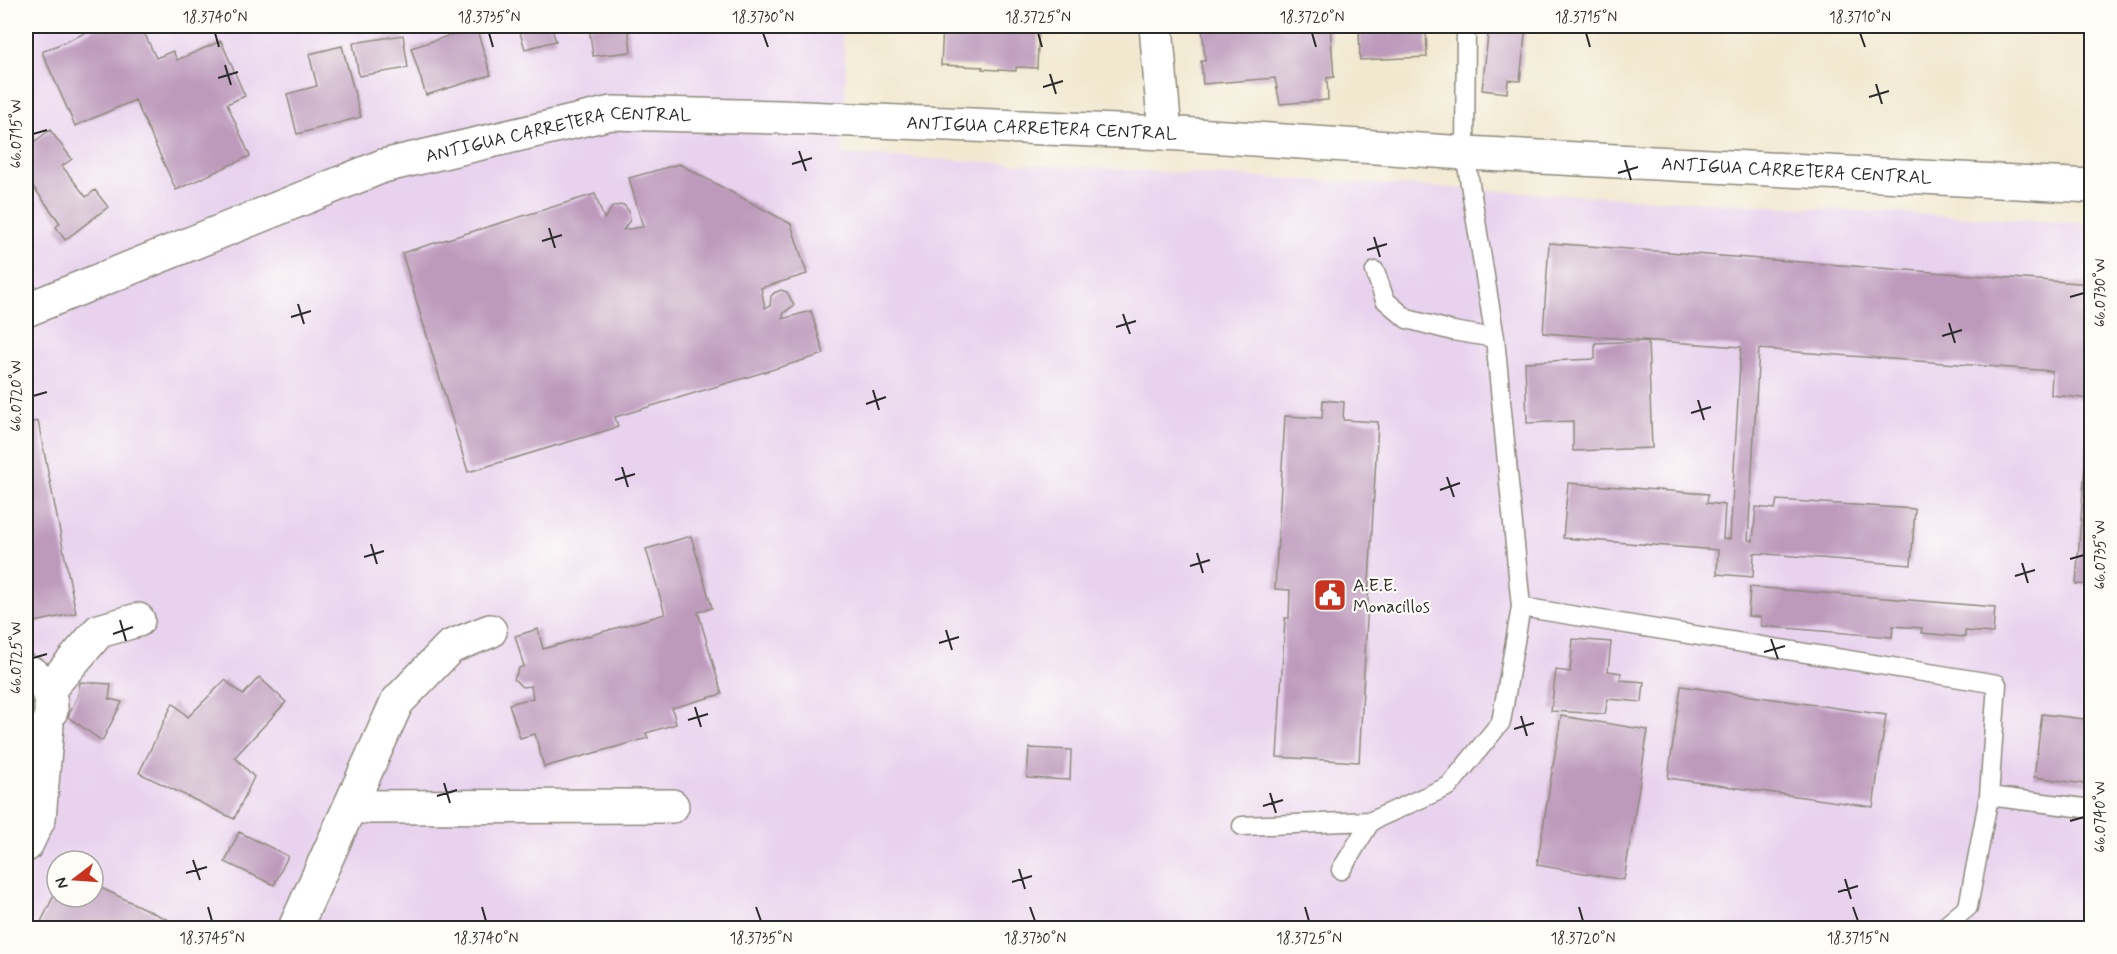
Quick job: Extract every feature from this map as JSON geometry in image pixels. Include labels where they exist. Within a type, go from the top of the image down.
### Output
[{"type":"street","points":[[1156,26],[1165,133]]},
{"type":"street","name":"ANTIGUA CARRETERA CENTRAL","points":[[26,310],[383,166],[611,113],[781,117],[1165,133],[1465,153],[2091,186]]},
{"type":"street","points":[[26,845],[39,818],[36,735],[51,714],[51,702],[37,680],[99,632],[138,620]]},
{"type":"street","points":[[295,928],[397,702],[450,647],[490,631]]},
{"type":"street","points":[[351,807],[672,806]]},
{"type":"lane","points":[[1242,826],[1371,821],[1449,786],[1501,722],[1521,607],[1496,338],[1465,153],[1466,26]]},
{"type":"lane","points":[[1375,271],[1385,300],[1407,319],[1453,331],[1496,338]]},
{"type":"lane","points":[[1521,607],[1997,684],[1989,796],[1968,907],[1943,928]]},
{"type":"lane","points":[[1989,796],[2091,809]]},
{"type":"lane","points":[[1341,870],[1371,821]]},
{"type":"shaded area","points":[[26,26],[841,26],[846,71],[843,154],[2091,224],[2091,928],[26,928]]},
{"type":"building","points":[[101,26],[141,26],[156,58],[173,51],[177,60],[221,41],[245,96],[227,104],[250,156],[176,190],[135,100],[75,126],[42,52]]},
{"type":"building","points":[[518,26],[551,26],[556,41],[525,49]]},
{"type":"building","points":[[589,26],[628,26],[631,52],[593,56]]},
{"type":"building","points":[[943,26],[1039,26],[1037,68],[1016,67],[1016,71],[941,65]]},
{"type":"building","points":[[1202,26],[1330,26],[1334,77],[1327,78],[1328,100],[1280,104],[1275,78],[1203,84],[1201,61],[1205,61]]},
{"type":"building","points":[[1359,26],[1426,26],[1427,57],[1360,60]]},
{"type":"building","points":[[1489,26],[1526,26],[1520,81],[1508,80],[1507,93],[1482,90]]},
{"type":"building","points":[[476,27],[491,75],[426,95],[411,48]]},
{"type":"building","points":[[403,35],[408,68],[359,76],[353,43]]},
{"type":"building","points":[[342,46],[361,117],[297,134],[287,94],[317,86],[309,54]]},
{"type":"building","points":[[50,130],[72,159],[62,166],[86,197],[95,190],[108,207],[65,240],[56,227],[60,223],[26,177],[26,148]]},
{"type":"building","points":[[679,164],[791,224],[807,274],[761,288],[765,308],[770,306],[771,296],[774,293],[781,290],[787,292],[794,305],[784,313],[782,319],[811,311],[824,354],[615,417],[618,427],[468,472],[402,253],[595,194],[604,219],[613,206],[624,205],[629,211],[630,220],[623,230],[643,227],[629,178]]},
{"type":"building","points":[[1549,243],[2092,284],[2092,399],[2051,395],[2052,371],[1759,349],[1748,540],[1753,541],[1756,507],[1775,509],[1777,500],[1915,509],[1911,565],[1754,553],[1753,577],[1717,574],[1718,550],[1563,538],[1568,483],[1708,494],[1707,503],[1725,505],[1723,539],[1730,539],[1741,347],[1543,333]]},
{"type":"building","points":[[1648,341],[1652,448],[1573,451],[1573,421],[1527,423],[1525,362],[1595,359],[1595,343]]},
{"type":"building","points":[[1323,400],[1344,402],[1343,420],[1378,422],[1359,762],[1277,757],[1285,618],[1289,618],[1290,590],[1275,589],[1285,416],[1322,418]]},
{"type":"building","points":[[2090,400],[2092,400],[2092,585],[2076,584]]},
{"type":"building","points":[[38,421],[76,613],[26,624],[26,424]]},
{"type":"building","points":[[691,536],[712,608],[698,612],[722,694],[672,708],[676,724],[646,733],[648,738],[544,767],[535,734],[520,738],[509,704],[533,698],[531,686],[522,687],[514,679],[519,668],[524,666],[515,636],[538,629],[543,649],[665,614],[646,549]]},
{"type":"building","points":[[1750,587],[1995,607],[1993,633],[1965,631],[1965,637],[1921,633],[1922,628],[1893,626],[1892,637],[1761,626],[1761,617],[1748,616]]},
{"type":"building","points":[[1573,639],[1611,642],[1608,671],[1621,673],[1620,680],[1644,682],[1642,702],[1608,699],[1605,714],[1551,711],[1556,670],[1570,672]]},
{"type":"building","points":[[259,677],[286,702],[235,757],[254,777],[234,819],[139,773],[173,703],[188,717],[225,680],[243,695]]},
{"type":"building","points":[[80,682],[111,684],[109,699],[122,702],[102,741],[68,717],[78,695]]},
{"type":"building","points":[[1681,686],[1886,715],[1873,807],[1668,778]]},
{"type":"building","points":[[2042,714],[2092,720],[2092,785],[2034,777]]},
{"type":"building","points":[[1561,716],[1648,730],[1624,880],[1537,865]]},
{"type":"building","points":[[1029,748],[1071,750],[1070,780],[1027,778]]},
{"type":"building","points":[[239,832],[288,856],[274,885],[225,862]]},
{"type":"building","points":[[105,890],[185,928],[38,928],[47,909],[105,909]]},
{"type":"place","name":"A.E.E. Monacillos","points":[[1330,595]]}]
